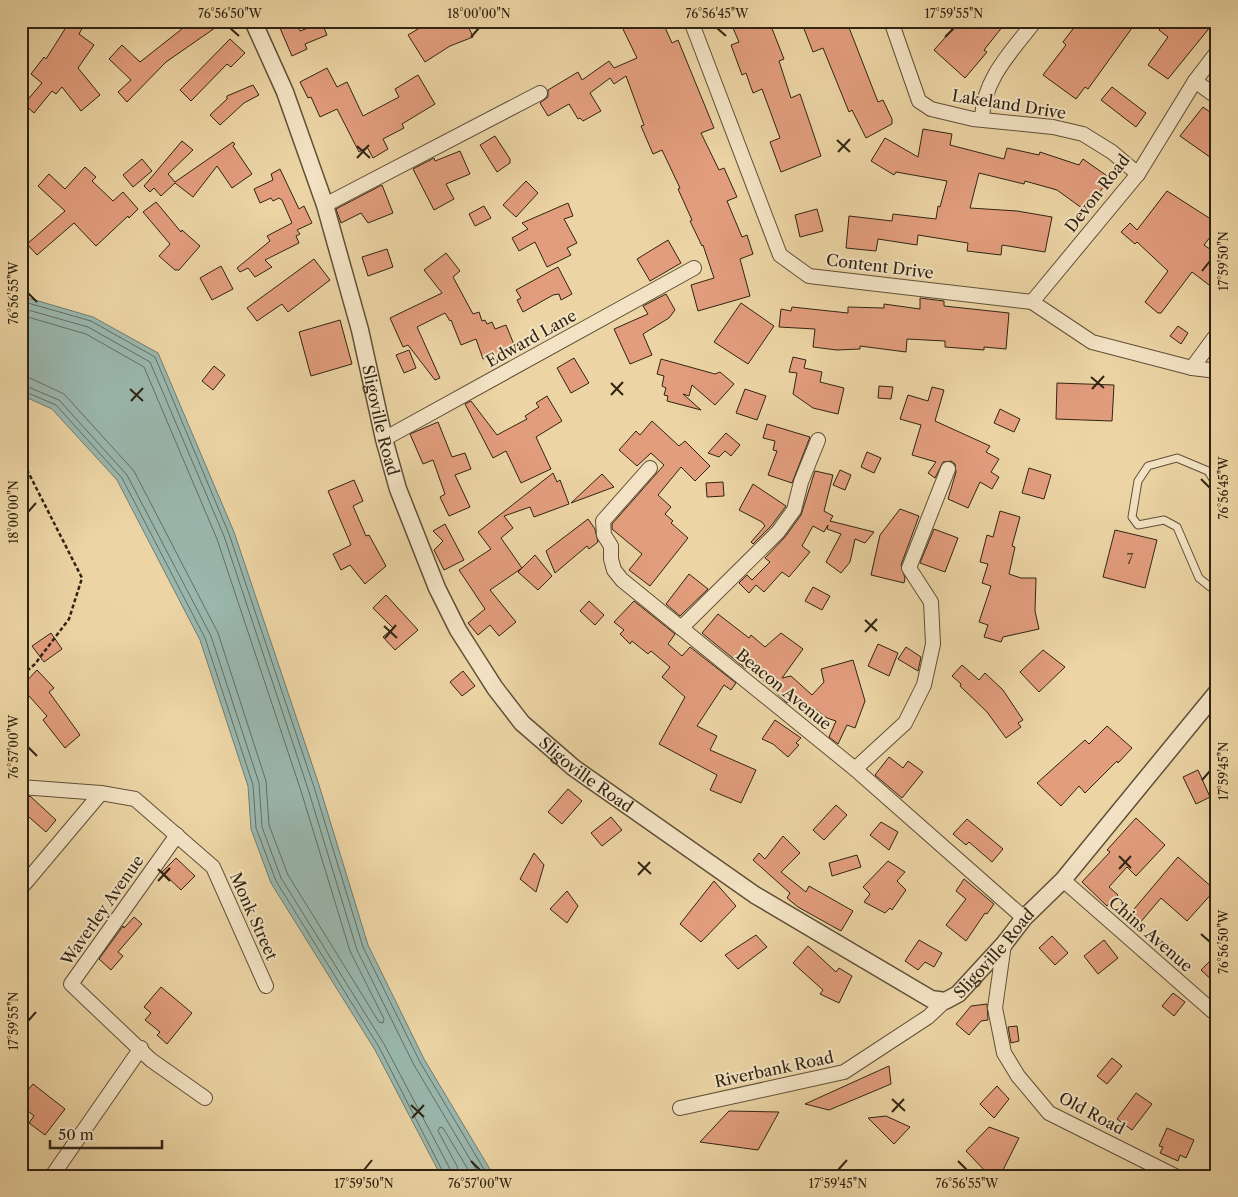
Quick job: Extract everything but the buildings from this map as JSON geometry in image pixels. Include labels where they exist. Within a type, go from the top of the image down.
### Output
[{"type":"street","name":"Sligoville Road","points":[[253,21],[285,92],[326,205],[360,330],[384,439],[398,489],[437,588],[458,630],[522,723],[560,758],[755,895],[931,999],[945,1001],[958,994],[1004,944],[1024,918],[1062,880],[1217,692]]},
{"type":"street","name":"Content Drive","points":[[691,21],[780,255],[809,276],[1032,302],[1092,342],[1192,368],[1217,370]]},
{"type":"street","name":"Lakeland Drive","points":[[891,21],[919,101],[931,109],[973,119],[1053,127],[1083,134],[1112,152],[1138,174]]},
{"type":"street","points":[[982,119],[982,103],[992,77],[1035,21]]},
{"type":"street","name":"Devon Road","points":[[1032,302],[1138,174],[1195,81],[1217,52]]},
{"type":"street","points":[[1195,81],[1217,97]]},
{"type":"street","points":[[326,205],[540,92]]},
{"type":"street","name":"Edward Lane","points":[[384,439],[694,268]]},
{"type":"street","points":[[1192,368],[1217,334]]},
{"type":"street","points":[[681,628],[778,532],[794,510],[801,482],[818,440]]},
{"type":"street","name":"Beacon Avenue","points":[[650,468],[603,521],[604,535],[611,546],[611,559],[614,570],[622,580],[855,769],[1024,918]]},
{"type":"street","points":[[855,769],[905,722],[924,685],[933,644],[931,602],[909,568],[948,469]]},
{"type":"street","name":"Monk Street","points":[[21,787],[101,793],[135,799],[213,867],[266,986]]},
{"type":"street","points":[[21,888],[101,793]]},
{"type":"street","name":"Waverley Avenue","points":[[177,835],[71,984],[151,1060],[205,1098]]},
{"type":"street","name":"Chins Avenue","points":[[1062,880],[1217,1015]]},
{"type":"street","name":"Old Road","points":[[1004,944],[995,1008],[1004,1053],[1018,1076],[1049,1113],[1175,1176]]},
{"type":"street","name":"Riverbank Road","points":[[680,1108],[844,1072],[928,1017],[945,1001]]},
{"type":"street","points":[[52,1176],[140,1048]]},
{"type":"lane","points":[[1217,486],[1208,471],[1177,458],[1148,466],[1138,481],[1132,517],[1138,525],[1164,520],[1177,527],[1199,578],[1214,590],[1217,590]]},
{"type":"path","points":[[21,458],[82,578],[69,619],[35,664],[21,676]]},
{"type":"water","points":[[21,296],[93,317],[158,353],[234,532],[319,785],[368,945],[424,1059],[494,1176],[441,1176],[375,1050],[271,883],[251,829],[248,786],[200,640],[117,480],[52,409],[21,395]]}]
